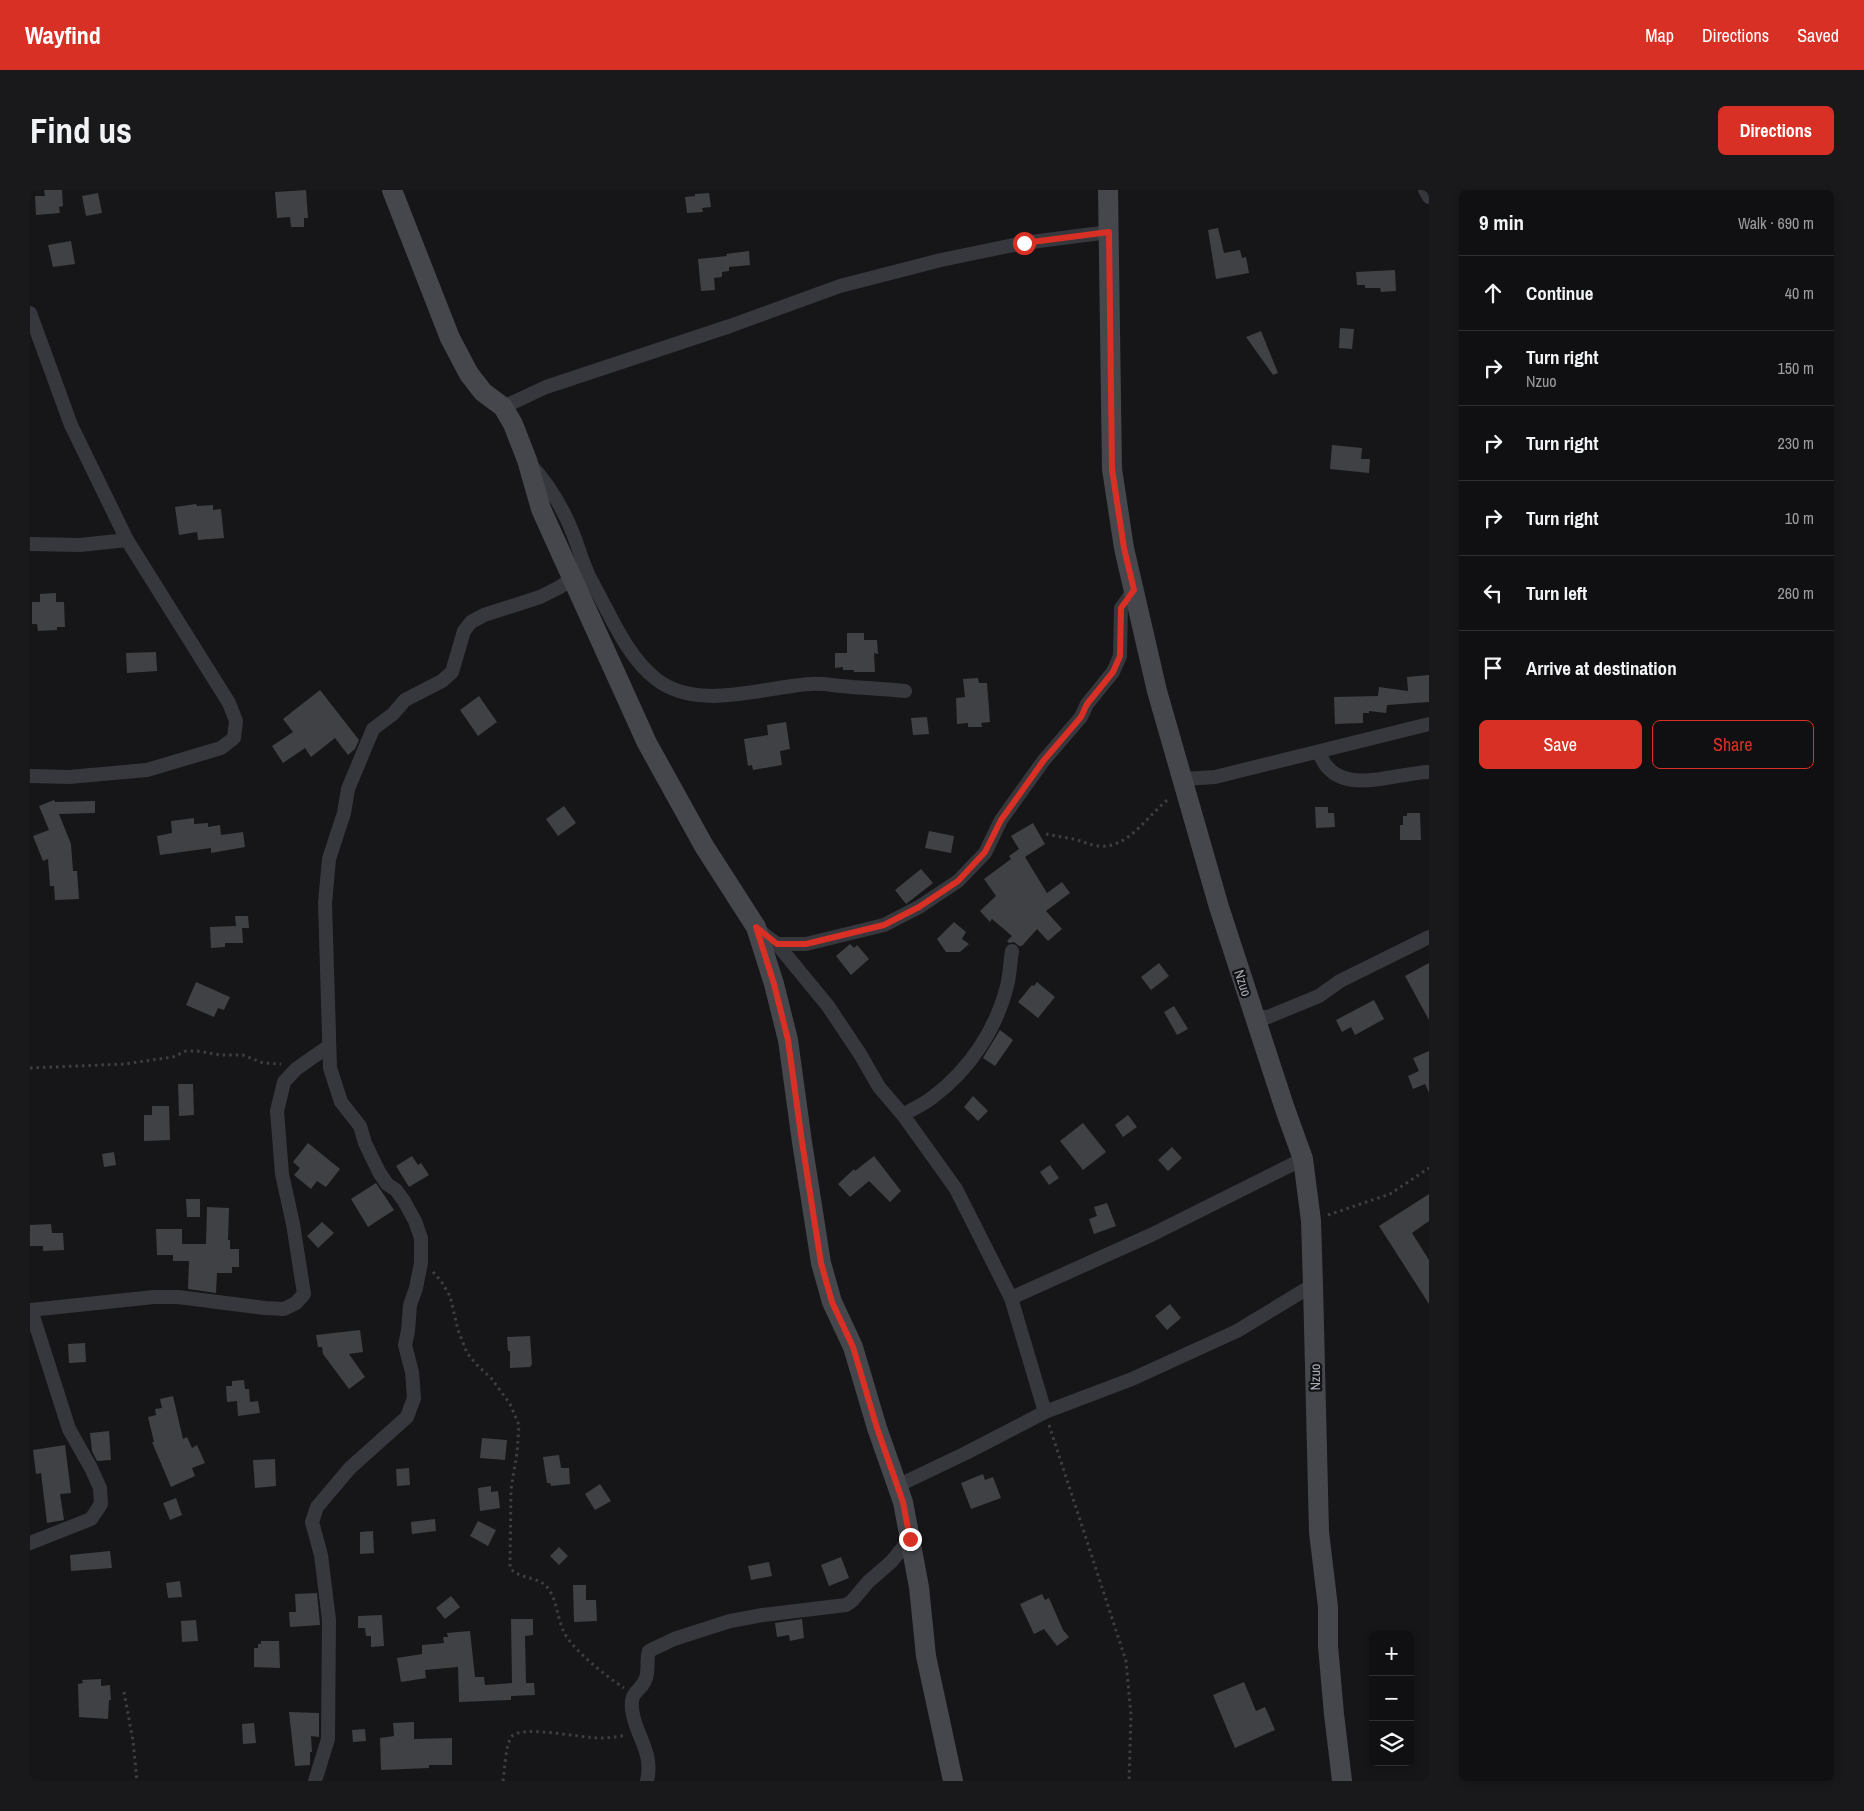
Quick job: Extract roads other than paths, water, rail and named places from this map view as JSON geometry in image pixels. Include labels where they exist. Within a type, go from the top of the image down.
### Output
[{"type":"street","points":[[392,190],[450,338],[469,374],[483,392],[502,408],[513,424],[527,460],[541,509],[647,743],[704,846],[756,927],[774,984],[788,1040],[821,1263],[832,1302],[853,1347],[877,1428],[903,1502],[918,1587],[926,1656],[953,1781]]},
{"type":"street","name":"Nzuo","points":[[1108,190],[1112,469],[1124,548],[1158,691],[1219,907],[1284,1109],[1303,1158],[1311,1221],[1314,1285],[1319,1532],[1328,1607],[1328,1646],[1342,1781]]},
{"type":"street","points":[[1425,190],[1429,197]]},
{"type":"street","points":[[502,408],[546,387],[730,326],[840,286],[941,260],[1024,243],[1109,232]]},
{"type":"street","points":[[30,313],[71,425],[127,540],[230,703],[236,721],[234,738],[221,748],[147,770],[69,777],[30,776]]},
{"type":"street","points":[[527,460],[542,476],[554,494],[573,534],[587,574],[635,660],[656,680],[681,693],[714,696],[811,684],[905,690]]},
{"type":"street","points":[[30,544],[80,545],[127,540]]},
{"type":"street","points":[[315,1781],[328,1739],[329,1620],[321,1555],[312,1522],[317,1507],[350,1468],[407,1417],[414,1398],[412,1372],[405,1345],[410,1305],[421,1263],[421,1238],[415,1221],[396,1190],[386,1184],[360,1126],[341,1102],[330,1068],[325,904],[329,860],[344,813],[348,789],[373,729],[393,714],[405,700],[442,681],[452,672],[464,631],[470,622],[484,615],[540,597],[572,579]]},
{"type":"street","points":[[777,944],[806,944],[884,925],[919,907],[958,881],[985,852],[1001,820],[1044,760],[1081,717],[1087,704],[1113,672],[1120,656],[1121,608],[1134,590]]},
{"type":"street","points":[[1184,783],[1429,724]]},
{"type":"street","points":[[1319,752],[1327,769],[1337,776],[1354,781],[1429,772]]},
{"type":"street","points":[[756,927],[777,944],[828,1006],[879,1086],[903,1115],[956,1189],[1011,1298],[1045,1412]]},
{"type":"street","points":[[1255,1017],[1268,1017],[1319,996],[1340,981],[1429,937]]},
{"type":"street","points":[[903,1115],[933,1097],[958,1075],[980,1048],[1002,1002],[1007,986],[1012,952]]},
{"type":"street","points":[[30,1543],[91,1519],[101,1504],[100,1488],[69,1429],[30,1310],[154,1296],[284,1309],[296,1303],[304,1294],[293,1224],[282,1174],[277,1110],[284,1082],[296,1069],[329,1046]]},
{"type":"street","points":[[1011,1298],[1151,1235],[1303,1158]]},
{"type":"street","points":[[897,1486],[966,1454],[1045,1412],[1132,1379],[1237,1331],[1314,1285]]},
{"type":"street","points":[[647,1781],[650,1765],[632,1708],[634,1693],[642,1686],[646,1678],[647,1654],[652,1649],[674,1639],[730,1621],[846,1605],[852,1602],[868,1582],[891,1562],[910,1539]]}]
